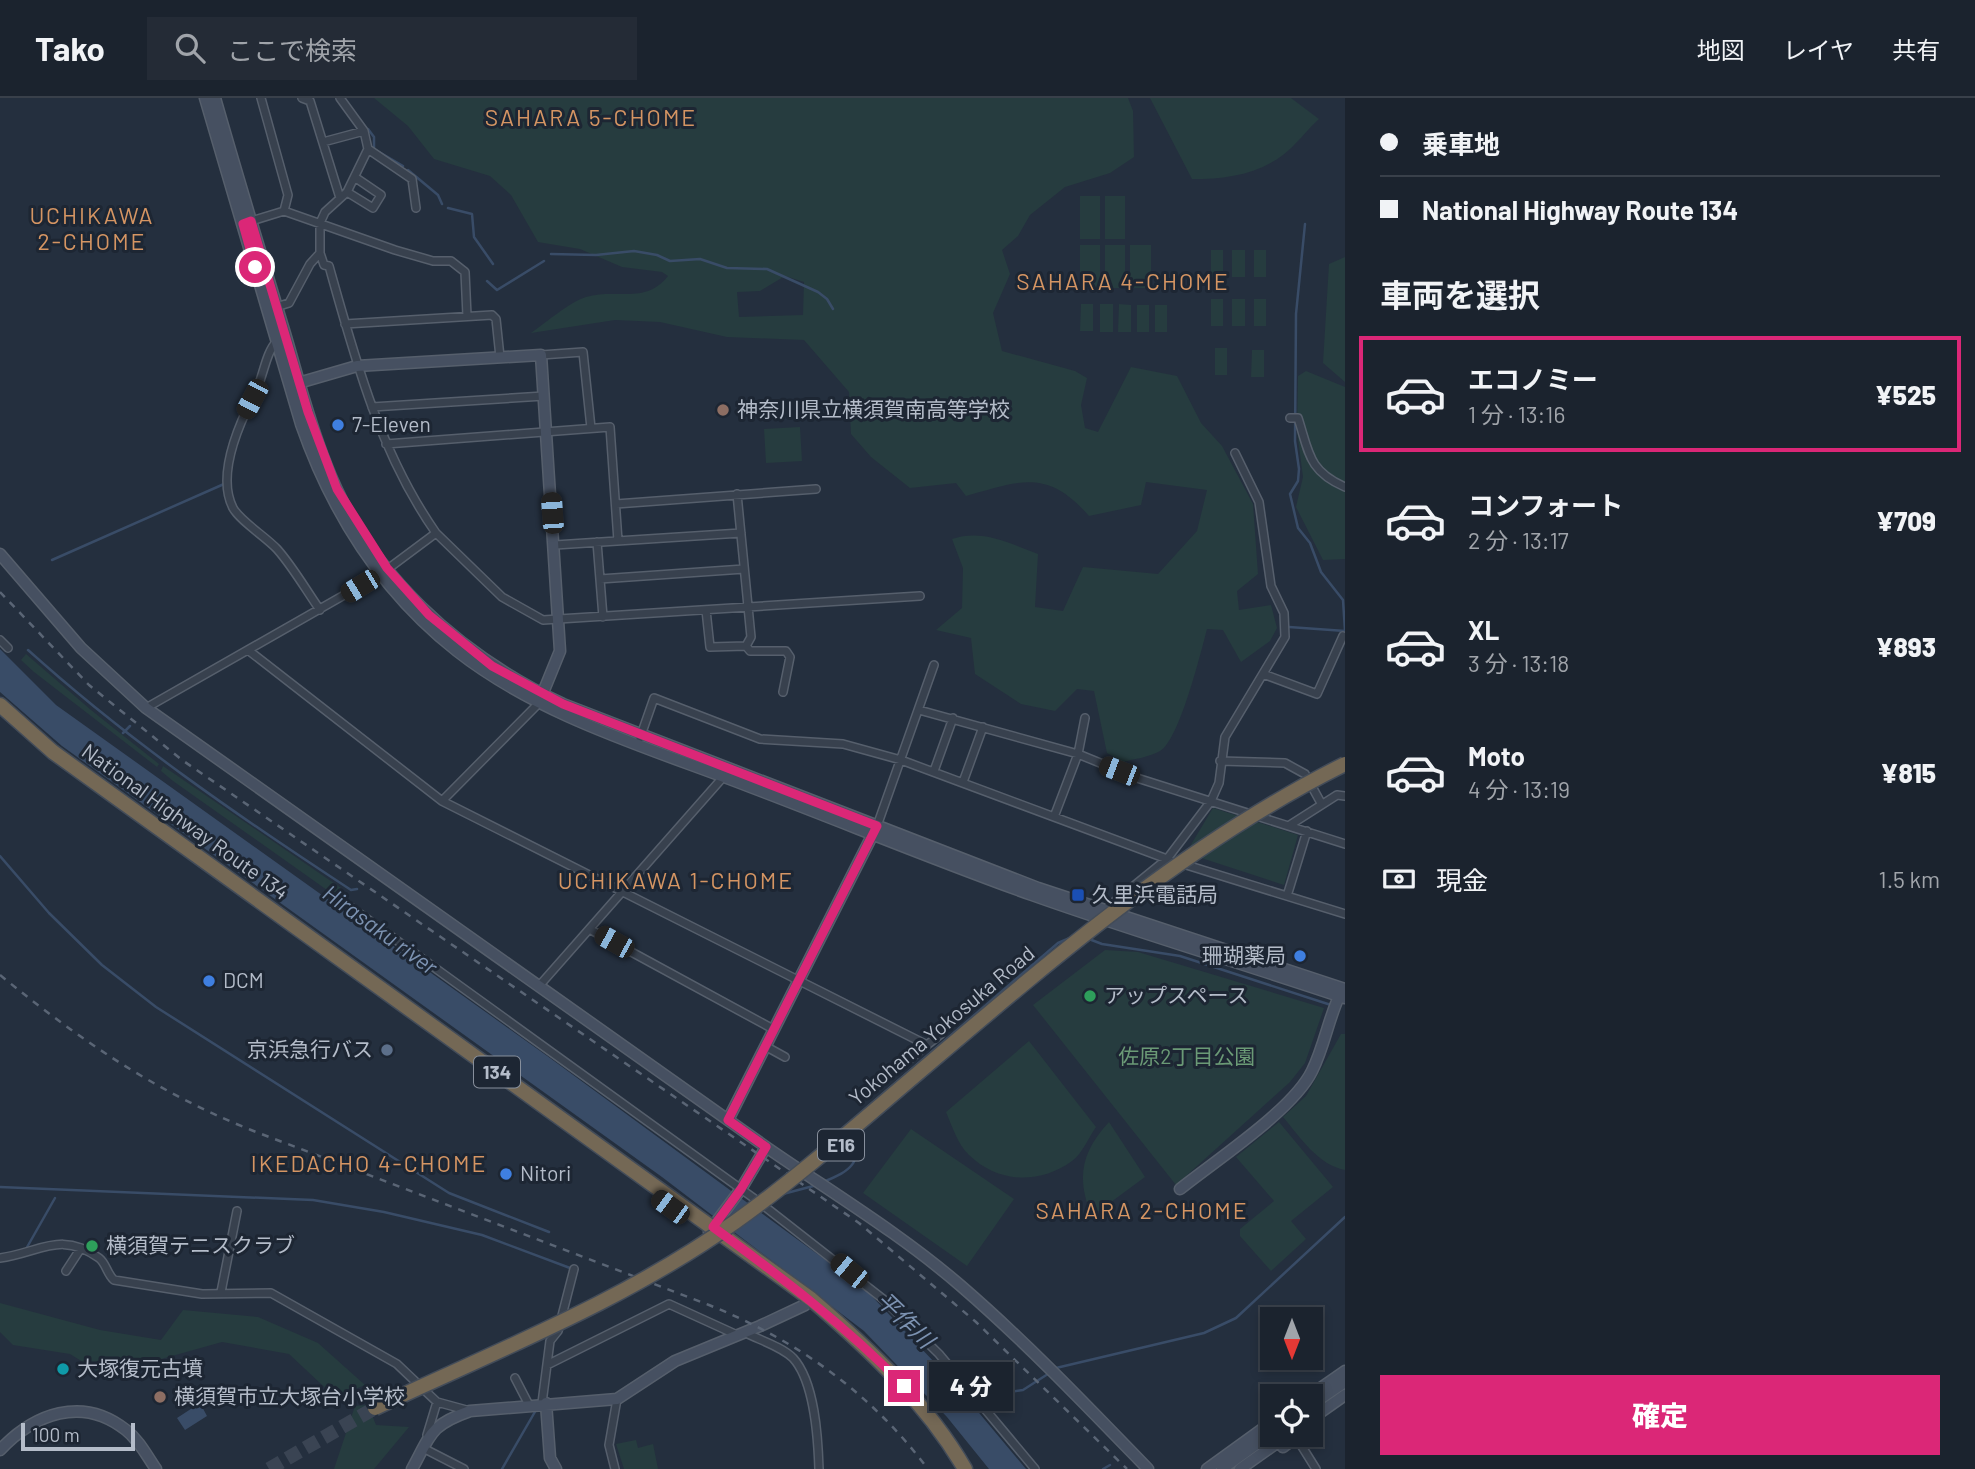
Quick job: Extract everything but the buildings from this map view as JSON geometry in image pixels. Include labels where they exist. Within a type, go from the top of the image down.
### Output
[{"type":"highway","name":"National Highway Route 134","points":[[0,705],[53,752],[713,1228],[860,1341],[904,1386],[965,1469]]},
{"type":"highway","name":"National Highway Route 134","points":[[0,718],[47,759],[713,1228]]},
{"type":"highway","name":"Yokohama Yokosuka Road","points":[[1345,764],[1227,833],[1093,929],[785,1184],[695,1250],[577,1316],[376,1410],[594,1313],[654,1281],[720,1239],[791,1187],[1096,933],[1230,837],[1345,769]]},
{"type":"highway","name":"National Highway Route 134","points":[[808,1302],[897,1391],[955,1469]]},
{"type":"street","points":[[205,98],[247,223]]},
{"type":"street","points":[[215,98],[311,453],[328,491],[360,547],[384,571],[413,611],[451,646],[496,678],[541,699],[874,830],[1102,914],[1344,991],[1312,1072],[1302,1086],[1284,1105],[1180,1189]]},
{"type":"street","points":[[261,98],[288,195],[284,211]]},
{"type":"street","points":[[302,98],[310,101],[340,198]]},
{"type":"street","points":[[340,98],[364,131],[368,149],[347,192],[325,212],[320,223],[320,253],[324,265],[329,266],[357,366],[386,444],[416,504],[436,533],[502,597],[543,620],[560,620],[920,596]]},
{"type":"street","points":[[323,142],[364,131]]},
{"type":"street","points":[[368,149],[412,179],[416,208]]},
{"type":"street","points":[[347,192],[373,208],[382,195],[356,178]]},
{"type":"street","points":[[247,223],[284,211],[396,250],[459,265],[465,272],[467,316]]},
{"type":"street","points":[[272,308],[289,303],[310,264],[320,253]]},
{"type":"street","points":[[272,308],[278,341],[294,384]]},
{"type":"street","points":[[345,324],[492,315],[496,319],[500,357]]},
{"type":"street","points":[[278,341],[272,349],[261,383],[236,429],[230,462],[230,494],[233,508],[278,551],[320,610]]},
{"type":"street","points":[[294,384],[357,366],[583,352],[591,428]]},
{"type":"street","points":[[442,801],[541,699],[560,651],[541,355]]},
{"type":"street","points":[[372,407],[544,396]]},
{"type":"street","points":[[1290,418],[1297,418],[1305,449],[1325,479],[1345,487]]},
{"type":"street","points":[[386,444],[610,427],[618,541]]},
{"type":"street","points":[[1102,914],[1167,859],[1211,801],[1219,783],[1221,747],[1230,727],[1285,637],[1284,613],[1271,586],[1259,502],[1235,453]]},
{"type":"street","points":[[616,503],[817,489]]},
{"type":"street","points":[[737,494],[751,637],[746,646]]},
{"type":"street","points":[[146,708],[320,610],[384,571],[436,533]]},
{"type":"street","points":[[555,545],[741,533]]},
{"type":"street","points":[[597,542],[603,617]]},
{"type":"street","points":[[0,554],[82,648],[146,708],[960,1286],[1065,1384],[1148,1469]]},
{"type":"street","points":[[600,579],[744,569]]},
{"type":"street","points":[[706,610],[710,648],[746,646]]},
{"type":"street","points":[[1263,674],[1317,694],[1343,636]]},
{"type":"street","points":[[0,640],[8,648]]},
{"type":"street","points":[[746,646],[750,651],[786,650],[790,657],[783,692]]},
{"type":"street","points":[[248,650],[442,801],[927,1045]]},
{"type":"street","points":[[728,1120],[874,830],[934,665]]},
{"type":"street","points":[[640,739],[654,698],[760,738],[843,744],[934,771],[1167,859],[1345,914]]},
{"type":"street","points":[[919,710],[1078,754],[1137,778],[1345,844]]},
{"type":"street","points":[[934,771],[953,718]]},
{"type":"street","points":[[1054,817],[1078,754],[1085,718]]},
{"type":"street","points":[[963,782],[983,727]]},
{"type":"street","points":[[1220,761],[1285,762],[1305,774],[1321,803]]},
{"type":"street","points":[[539,986],[727,773]]},
{"type":"street","points":[[1290,825],[1337,794],[1345,796]]},
{"type":"street","points":[[1287,896],[1307,831]]},
{"type":"street","points":[[345,903],[756,1200],[883,1299],[939,1354],[1035,1469]]},
{"type":"street","points":[[591,930],[773,1029]]},
{"type":"street","points":[[910,1059],[941,1034]]},
{"type":"street","points":[[765,1046],[785,1057]]},
{"type":"street","points":[[713,1228],[740,1191],[766,1147]]},
{"type":"street","points":[[221,1292],[237,1211]]},
{"type":"street","points":[[0,1258],[53,1244],[81,1248],[102,1260],[114,1280],[202,1293],[271,1293],[297,1305],[397,1364],[438,1402],[470,1410]]},
{"type":"street","points":[[66,1271],[81,1248]]},
{"type":"street","points":[[552,1467],[544,1403],[547,1365],[550,1341],[558,1331],[575,1269]]},
{"type":"street","points":[[427,1435],[454,1416],[470,1410],[617,1399],[675,1361],[808,1302]]},
{"type":"street","points":[[547,1365],[669,1304],[786,1353],[800,1370],[816,1425],[819,1469]]},
{"type":"street","points":[[1323,1386],[1345,1371]]},
{"type":"street","points":[[515,1378],[529,1405]]},
{"type":"street","points":[[1323,1397],[1345,1382]]},
{"type":"street","points":[[1323,1411],[1345,1395]]},
{"type":"street","points":[[615,1469],[609,1445],[617,1399]]},
{"type":"street","points":[[412,1469],[423,1448],[438,1402]]},
{"type":"street","points":[[1323,1419],[1345,1404]]},
{"type":"street","points":[[0,1450],[19,1430],[41,1418],[60,1413],[95,1415],[127,1430],[156,1469]]},
{"type":"street","points":[[1207,1469],[1260,1431]]},
{"type":"street","points":[[1222,1469],[1260,1442]]},
{"type":"street","points":[[1240,1469],[1276,1447]]},
{"type":"street","points":[[1252,1469],[1280,1447]]},
{"type":"street","points":[[1301,1447],[1316,1469]]},
{"type":"street","points":[[423,1448],[462,1468]]},
{"type":"green space","points":[[374,98],[1128,98],[1133,111],[1134,157],[1110,173],[1065,187],[1030,215],[1018,236],[1002,250],[1010,274],[993,313],[1002,351],[1075,371],[1087,378],[1081,405],[1085,428],[1098,432],[1131,367],[1177,376],[1201,423],[1222,446],[1253,504],[1258,574],[1237,591],[1239,610],[1271,605],[1277,628],[1270,641],[1241,662],[1223,630],[1207,629],[1175,731],[1160,751],[1142,758],[1123,762],[1107,753],[1094,691],[1077,689],[1055,711],[1021,704],[975,674],[971,638],[936,630],[962,608],[963,568],[952,539],[985,536],[1038,554],[1035,607],[1063,611],[1083,567],[1158,574],[1197,531],[1207,490],[1146,482],[1141,505],[1089,516],[1060,491],[1032,482],[1002,486],[966,496],[956,483],[910,488],[871,457],[851,434],[849,392],[804,340],[727,337],[660,322],[615,320],[531,333],[565,308],[586,297],[640,293],[659,285],[668,276],[662,272],[622,267],[580,249],[538,242],[511,195],[490,176],[434,159],[408,126]],"holes":[[[785,276],[804,282],[803,315],[739,317],[737,292],[760,291]]]},
{"type":"green space","points":[[1150,98],[1291,98],[1319,119],[1288,151],[1273,162],[1228,177],[1192,179]]},
{"type":"green space","points":[[1080,196],[1100,196],[1100,239],[1080,239]]},
{"type":"green space","points":[[1105,196],[1125,196],[1125,239],[1105,239]]},
{"type":"green space","points":[[1080,245],[1100,245],[1100,288],[1080,288]]},
{"type":"green space","points":[[1105,245],[1125,245],[1125,288],[1105,288]]},
{"type":"green space","points":[[1130,245],[1151,245],[1151,288],[1130,288]]},
{"type":"green space","points":[[1211,250],[1223,250],[1223,277],[1211,277]]},
{"type":"green space","points":[[1232,250],[1245,250],[1245,277],[1232,277]]},
{"type":"green space","points":[[1254,250],[1266,250],[1266,277],[1254,277]]},
{"type":"green space","points":[[1345,257],[1345,382],[1323,363],[1329,264]]},
{"type":"green space","points":[[1211,299],[1223,299],[1223,326],[1211,326]]},
{"type":"green space","points":[[1232,299],[1245,299],[1245,326],[1232,326]]},
{"type":"green space","points":[[1254,299],[1266,299],[1266,326],[1254,326]]},
{"type":"green space","points":[[1081,304],[1093,304],[1093,331],[1080,331]]},
{"type":"green space","points":[[1100,304],[1113,304],[1113,332],[1100,332]]},
{"type":"green space","points":[[1119,304],[1131,305],[1131,332],[1118,332]]},
{"type":"green space","points":[[1137,305],[1149,305],[1149,332],[1137,332]]},
{"type":"green space","points":[[1155,305],[1167,305],[1167,332],[1155,332]]},
{"type":"green space","points":[[1215,348],[1227,348],[1227,375],[1215,375]]},
{"type":"green space","points":[[1252,350],[1264,350],[1264,377],[1251,377]]},
{"type":"green space","points":[[1306,371],[1345,387],[1345,559],[1323,560],[1296,507],[1303,477],[1297,431],[1298,376]]},
{"type":"green space","points":[[800,427],[802,461],[766,463],[764,429]]},
{"type":"green space","points":[[26,654],[159,764],[157,767],[34,672],[21,660]]},
{"type":"green space","points":[[163,766],[341,888],[334,895],[173,781],[161,771]]},
{"type":"green space","points":[[1213,808],[1298,835],[1284,885],[1186,853]]},
{"type":"green space","name":"佐原2丁目公園","points":[[1105,950],[1138,952],[1324,1008],[1305,1063],[1290,1082],[1176,1185],[1033,1005]]},
{"type":"green space","points":[[1341,1034],[1345,1034],[1345,1170],[1318,1156],[1283,1117],[1306,1096]]},
{"type":"green space","points":[[1029,1041],[1096,1127],[1072,1161],[1046,1174],[1019,1178],[993,1171],[969,1155],[958,1141],[946,1112]]},
{"type":"green space","points":[[1109,1122],[1145,1177],[1092,1216],[1084,1190],[1084,1166],[1092,1144]]},
{"type":"green space","points":[[1279,1122],[1333,1187],[1291,1221],[1306,1239],[1271,1271],[1240,1236],[1240,1229],[1274,1201],[1236,1157]]},
{"type":"green space","points":[[911,1129],[1014,1199],[967,1266],[863,1193]]},
{"type":"green space","points":[[0,1303],[100,1330],[161,1340],[183,1310],[258,1317],[318,1343],[365,1385],[335,1397],[289,1354],[222,1342],[104,1375],[70,1354],[13,1345],[0,1332]]},
{"type":"green space","points":[[368,1405],[376,1425],[409,1427],[374,1469],[334,1469],[355,1406]]},
{"type":"green space","points":[[636,1440],[638,1448],[653,1444],[658,1469],[624,1469],[616,1444]]},
{"type":"water","points":[[0,649],[56,705],[550,1058],[865,1289],[954,1383],[1026,1469],[989,1469],[947,1417],[864,1331],[662,1177],[62,746],[0,692]]},
{"type":"water","points":[[200,1403],[207,1416],[185,1430],[177,1418]]},
{"type":"waterway","points":[[368,129],[374,137],[374,149],[403,166]]},
{"type":"waterway","points":[[408,170],[438,195],[442,204]]},
{"type":"waterway","points":[[448,208],[472,214],[474,237],[493,264]]},
{"type":"waterway","points":[[1289,627],[1345,631],[1343,600],[1321,572],[1310,543],[1298,528],[1290,494],[1298,481],[1299,469],[1295,441],[1296,314],[1305,224]]},
{"type":"waterway","points":[[551,254],[596,255],[634,251],[657,255],[670,261],[700,259],[727,268],[767,269],[818,292],[827,299],[833,309]]},
{"type":"waterway","points":[[487,281],[497,290],[544,261]]},
{"type":"waterway","points":[[52,560],[224,484]]},
{"type":"waterway","name":"Hirasaku river","points":[[28,650],[105,715],[185,776],[351,890],[357,889]]},
{"type":"waterway","points":[[123,733],[130,726]]},
{"type":"waterway","points":[[0,856],[49,913],[102,965],[156,1007],[449,1193],[549,1232]]},
{"type":"waterway","points":[[863,1111],[1058,943],[1072,937]]},
{"type":"waterway","points":[[1089,939],[1102,944],[1180,956],[1331,1005]]},
{"type":"waterway","points":[[823,1182],[841,1174],[852,1164],[858,1151],[859,1131]]},
{"type":"waterway","points":[[783,1194],[817,1185]]},
{"type":"waterway","points":[[0,1187],[313,1200],[384,1212],[482,1235],[570,1268]]},
{"type":"waterway","points":[[26,1249],[55,1198]]},
{"type":"waterway","points":[[1056,1368],[1204,1333],[1236,1318],[1345,1217]]},
{"type":"waterway","points":[[972,1408],[1001,1393],[1023,1390],[1051,1372]]},
{"type":"waterway","points":[[502,1469],[536,1410]]},
{"type":"waterway","points":[[1103,1469],[1110,1465]]},
{"type":"tunnel","points":[[269,1469],[375,1408]]},
{"type":"railway","points":[[0,592],[89,685],[182,760],[859,1223],[976,1322],[1127,1469]]},
{"type":"railway","points":[[0,975],[59,1021],[119,1062],[216,1115],[709,1305],[773,1335],[802,1352],[857,1393],[906,1441],[928,1469]]},
{"type":"place","name":"神奈川県立横須賀南高等学校","points":[[723,410]]},
{"type":"place","name":"7-Eleven","points":[[338,425]]},
{"type":"place","name":"久里浜電話局","points":[[1078,895]]},
{"type":"place","name":"珊瑚薬局","points":[[1300,956]]},
{"type":"place","name":"DCM","points":[[209,981]]},
{"type":"place","name":"アップスペース","points":[[1090,996]]},
{"type":"place","name":"京浜急行バス","points":[[387,1050]]},
{"type":"place","name":"Nitori","points":[[506,1174]]},
{"type":"place","name":"横須賀テニスクラブ","points":[[92,1246]]},
{"type":"place","name":"大塚復元古墳","points":[[63,1369]]},
{"type":"place","name":"横須賀市立大塚台小学校","points":[[160,1397]]},
{"type":"district","name":"SAHARA 5-CHOME","points":[[591,118]]},
{"type":"district","name":"UCHIKAWA 2-CHOME","points":[[92,229]]},
{"type":"district","name":"SAHARA 4-CHOME","points":[[1123,282]]},
{"type":"district","name":"UCHIKAWA 1-CHOME","points":[[676,881]]},
{"type":"district","name":"IKEDACHO 4-CHOME","points":[[369,1164]]},
{"type":"district","name":"SAHARA 2-CHOME","points":[[1142,1211]]},
{"type":"route","points":[[255,267],[243,224],[251,221],[326,466],[368,543],[407,593],[429,615],[492,666],[563,704],[877,826],[871,833],[728,1120],[766,1147],[741,1189],[713,1227],[811,1299],[860,1341],[904,1386]]},
{"type":"water label","name":"平作川","points":[[905,1320]]}]
